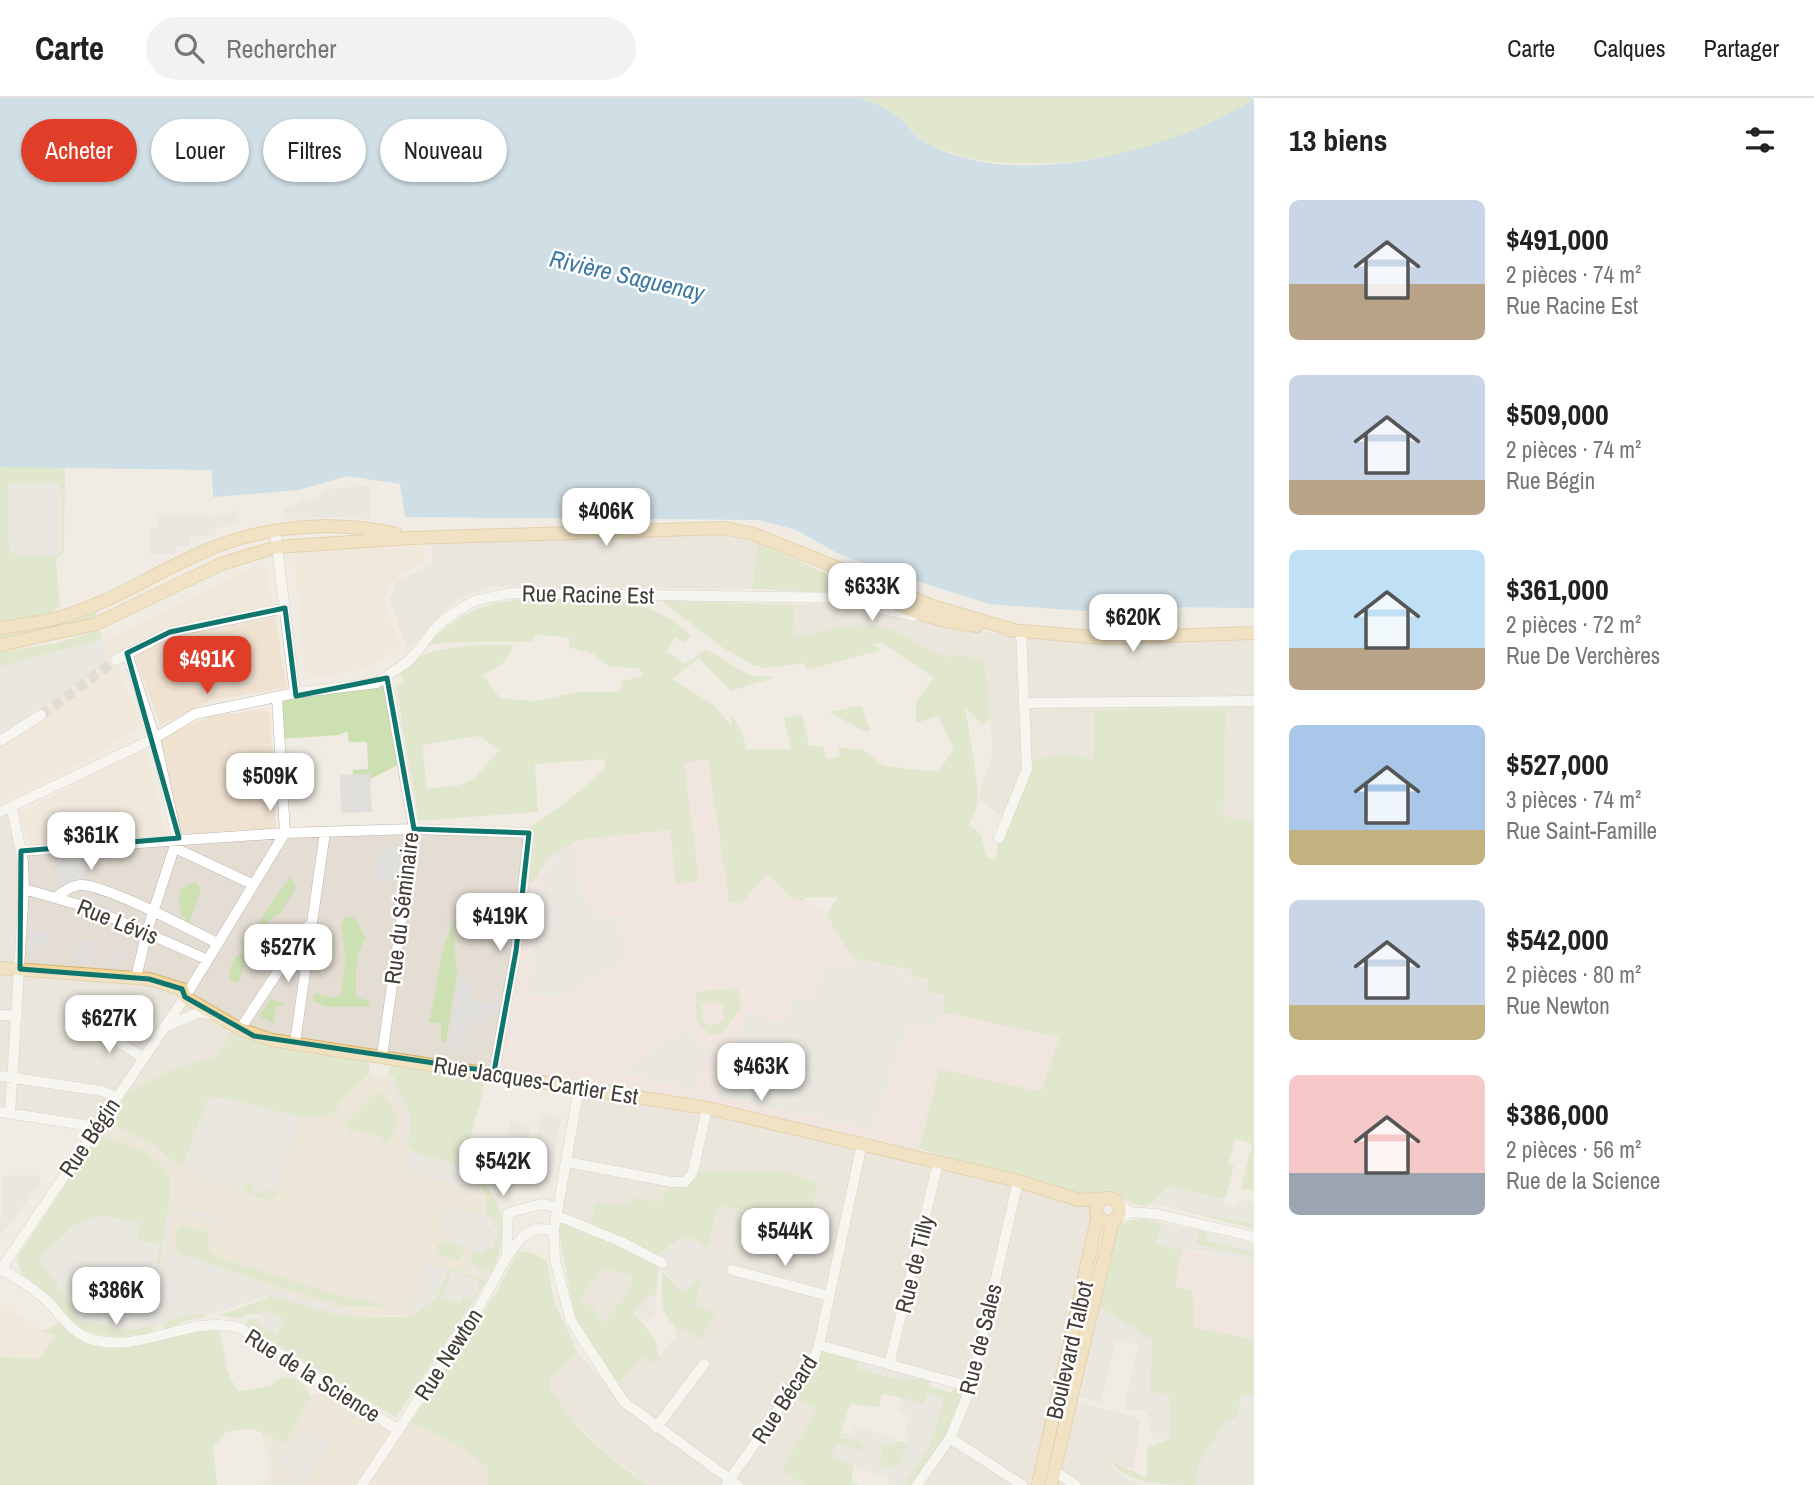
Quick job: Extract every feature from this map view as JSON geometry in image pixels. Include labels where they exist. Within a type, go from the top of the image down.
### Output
[{"type":"main road","points":[[0,628],[58,618],[119,595],[205,551],[275,531],[334,526],[374,529],[410,537]]},
{"type":"main road","points":[[0,645],[96,624],[221,564],[277,547],[410,537],[724,528],[754,534],[804,555],[881,591],[930,619],[1018,631],[1104,638],[1254,633]]},
{"type":"main road","points":[[881,591],[1018,631]]},
{"type":"main road","name":"Rue Jacques-Cartier Est","points":[[0,968],[136,978],[182,989],[185,997],[254,1036],[494,1072],[707,1108],[1018,1181],[1079,1200],[1103,1199]]},
{"type":"main road","points":[[1112,1198],[1118,1203],[1120,1212],[1114,1219],[1105,1221],[1097,1214],[1103,1199],[1112,1198]]},
{"type":"main road","name":"Rue Jacques-Cartier Est","points":[[1079,1200],[1097,1214]]},
{"type":"main road","name":"Boulevard Talbot","points":[[1038,1485],[1097,1214]]},
{"type":"main road","name":"Boulevard Talbot","points":[[1051,1485],[1114,1219]]},
{"type":"street","points":[[275,531],[295,694]]},
{"type":"street","name":"Rue Racine Est","points":[[0,812],[12,809],[155,738],[195,714],[277,697],[377,683],[410,660],[446,619],[474,601],[491,595],[866,598],[881,591]]},
{"type":"street","name":"Rue Racine Est","points":[[821,597],[930,619]]},
{"type":"street","points":[[117,660],[170,632],[285,608]]},
{"type":"street","points":[[999,838],[1027,769],[1018,631]]},
{"type":"street","points":[[127,653],[155,738],[176,843],[146,931],[136,978]]},
{"type":"street","name":"Rue du Séminaire","points":[[382,1056],[414,829],[387,678]]},
{"type":"street","points":[[277,697],[285,833]]},
{"type":"street","points":[[1023,703],[1254,701]]},
{"type":"street","points":[[0,741],[41,715]]},
{"type":"street","points":[[12,809],[21,851],[24,889],[17,1016],[5,1077],[5,1113],[97,1126]]},
{"type":"street","points":[[21,851],[176,843],[285,833],[414,829],[529,833],[516,951],[494,1072]]},
{"type":"street","points":[[295,1043],[325,832]]},
{"type":"street","name":"Rue Bégin","points":[[1,1270],[185,997],[285,833]]},
{"type":"street","points":[[176,843],[252,884]]},
{"type":"street","points":[[56,898],[69,888],[80,885],[153,912],[217,943]]},
{"type":"street","name":"Rue Lévis","points":[[24,889],[146,931],[208,960]]},
{"type":"street","points":[[240,1029],[310,923]]},
{"type":"street","points":[[166,1026],[198,1013],[216,1015]]},
{"type":"street","points":[[0,1015],[17,1016]]},
{"type":"street","points":[[91,1025],[144,1058]]},
{"type":"street","points":[[5,1077],[102,1091],[116,1097]]},
{"type":"street","points":[[579,1087],[554,1230],[555,1260],[571,1321],[624,1402],[731,1483]]},
{"type":"street","points":[[567,1162],[671,1182],[685,1182],[693,1172],[707,1108]]},
{"type":"street","points":[[69,1124],[77,1131],[82,1147]]},
{"type":"street","name":"Rue Bécard","points":[[731,1483],[814,1358],[830,1296],[862,1143]]},
{"type":"street","name":"Rue de Tilly","points":[[889,1364],[938,1163]]},
{"type":"street","name":"Rue de Sales","points":[[917,1485],[950,1438],[971,1387],[1018,1181]]},
{"type":"street","points":[[1118,1203],[1131,1212]]},
{"type":"street","name":"Rue Newton","points":[[507,1256],[508,1213],[542,1204],[556,1211]]},
{"type":"street","points":[[556,1211],[662,1263]]},
{"type":"street","points":[[1114,1219],[1131,1212],[1156,1214],[1254,1237]]},
{"type":"street","name":"Rue Newton","points":[[362,1485],[478,1309],[507,1256],[523,1237],[536,1229],[554,1230]]},
{"type":"street","name":"Rue de la Science","points":[[1,1270],[31,1288],[75,1331],[86,1337],[139,1342],[205,1325],[218,1324],[240,1328],[398,1430]]},
{"type":"street","points":[[732,1270],[830,1296]]},
{"type":"street","points":[[819,1345],[971,1387]]},
{"type":"street","points":[[656,1428],[704,1364]]},
{"type":"street","points":[[950,1438],[1022,1485]]},
{"type":"street","points":[[1054,1471],[1076,1485]]},
{"type":"highlighted area","points":[[285,608],[296,696],[387,678],[414,829],[529,833],[516,951],[494,1072],[254,1036],[185,997],[182,989],[149,979],[20,969],[21,851],[179,838],[127,653],[170,632]]},
{"type":"shaded area","points":[[8,483],[57,483],[61,490],[62,550],[56,556],[19,556],[9,551]]},
{"type":"shaded area","points":[[369,486],[370,520],[337,517],[285,520],[284,509],[294,507],[300,500],[316,500],[326,489]]},
{"type":"shaded area","points":[[235,510],[241,522],[216,529],[216,535],[191,537],[190,546],[176,546],[176,554],[151,554],[151,528],[158,528],[158,515],[222,516]]},
{"type":"shaded area","points":[[728,534],[758,542],[752,589],[488,586],[455,601],[407,650],[390,599],[396,581],[433,565],[432,540]]},
{"type":"shaded area","points":[[423,542],[424,560],[388,584],[384,601],[400,647],[365,669],[305,679],[294,554]]},
{"type":"shaded area","points":[[258,564],[265,567],[273,605],[177,626],[115,658],[142,726],[69,770],[0,802],[0,668],[105,640]]},
{"type":"shaded area","points":[[815,603],[865,609],[956,628],[1029,637],[1105,643],[1254,640],[1254,821],[1223,816],[1225,708],[1094,710],[1094,761],[1066,753],[1006,820],[978,799],[993,751],[984,655],[979,660],[958,654],[952,658],[927,651],[890,629],[850,626],[793,637],[795,605]]},
{"type":"shaded area","points":[[275,617],[287,688],[211,700],[160,725],[135,656],[176,636]]},
{"type":"shaded area","points":[[102,639],[108,661],[0,736],[0,667]]},
{"type":"shaded area","points":[[264,709],[270,713],[276,831],[180,835],[159,739],[209,717]]},
{"type":"shaded area","points":[[144,746],[168,834],[31,846],[19,814]]},
{"type":"shaded area","points":[[708,759],[730,901],[741,904],[767,873],[790,897],[810,903],[826,915],[853,958],[912,970],[945,995],[1015,1026],[1059,1037],[1041,1093],[919,1149],[918,1158],[862,1143],[494,1072],[524,884],[533,883],[549,857],[578,840],[670,830],[676,883],[683,763]]},
{"type":"shaded area","points":[[370,774],[372,812],[341,813],[340,775]]},
{"type":"shaded area","points":[[12,809],[20,850],[177,839],[524,831],[530,838],[494,1072],[254,1036],[203,1008],[166,1026],[97,1127],[0,1112],[0,812]]},
{"type":"shaded area","points":[[391,845],[402,847],[398,882],[373,878],[376,853]]},
{"type":"shaded area","points":[[577,846],[581,895],[599,916],[621,917],[625,962],[559,998],[527,995],[541,881],[557,853]]},
{"type":"shaded area","points":[[84,858],[85,880],[59,889],[56,860]]},
{"type":"shaded area","points":[[29,930],[50,932],[43,950],[29,949]]},
{"type":"shaded area","points":[[82,938],[96,944],[89,964],[74,958]]},
{"type":"shaded area","points":[[118,945],[125,950],[119,968],[106,968]]},
{"type":"shaded area","points":[[854,960],[910,972],[909,979],[927,984],[927,993],[944,996],[935,1027],[910,1022],[874,1130],[716,1096],[747,1012],[782,1022],[793,997],[812,998],[822,966],[849,968]]},
{"type":"shaded area","points":[[458,979],[474,981],[472,1000],[499,1004],[498,1014],[489,1013],[488,1024],[468,1022],[466,1043],[476,1044],[475,1053],[449,1049]]},
{"type":"shaded area","points":[[204,1016],[232,1032],[217,1057],[176,1068],[126,1093],[165,1034],[175,1025]]},
{"type":"shaded area","points":[[232,1032],[257,1043],[365,1059],[370,1066],[369,1074],[378,1076],[484,1081],[469,1146],[470,1156],[477,1174],[496,1201],[503,1235],[498,1260],[460,1326],[398,1315],[343,1316],[269,1295],[215,1313],[122,1335],[62,1305],[17,1258],[126,1093],[176,1068],[216,1057]]},
{"type":"shaded area","points":[[689,1032],[711,1051],[693,1091],[619,1071],[678,1034]]},
{"type":"shaded area","points":[[393,1080],[411,1116],[408,1141],[400,1148],[406,1117],[388,1084]]},
{"type":"shaded area","points":[[579,1087],[707,1108],[1079,1200],[1097,1212],[1038,1485],[917,1485],[970,1387],[819,1345],[816,1409],[782,1469],[804,1485],[648,1485],[601,1448],[565,1412],[555,1396],[551,1395],[550,1379],[578,1353],[613,1392],[642,1355],[654,1363],[684,1327],[701,1340],[717,1313],[695,1306],[718,1206],[810,1218],[818,1184],[786,1171],[690,1178],[671,1182],[660,1202],[632,1197],[630,1206],[590,1228],[556,1215]]},
{"type":"shaded area","points":[[211,1097],[298,1116],[300,1123],[276,1191],[267,1188],[266,1194],[253,1191],[254,1185],[240,1182],[239,1187],[220,1183],[220,1178],[216,1177],[215,1182],[198,1178],[199,1173],[184,1165]]},
{"type":"shaded area","points":[[639,1104],[650,1106],[645,1131],[634,1129]]},
{"type":"shaded area","points":[[542,1114],[561,1118],[550,1184],[542,1182],[540,1190],[504,1178],[506,1172],[495,1165],[498,1155],[505,1156],[507,1147],[523,1150],[525,1138],[507,1135],[511,1121],[531,1127],[528,1138],[536,1140]]},
{"type":"shaded area","points":[[410,1150],[471,1170],[465,1188],[404,1169]]},
{"type":"shaded area","points":[[662,1150],[692,1153],[688,1171],[658,1167]]},
{"type":"shaded area","points":[[40,1175],[40,1185],[0,1236],[3,1176]]},
{"type":"shaded area","points":[[171,1187],[175,1190],[166,1250],[162,1252]]},
{"type":"shaded area","points":[[1168,1187],[1225,1199],[1224,1204],[1236,1207],[1238,1199],[1254,1203],[1254,1224],[1151,1203]]},
{"type":"shaded area","points":[[185,1207],[229,1222],[227,1227],[184,1212]]},
{"type":"shaded area","points":[[447,1207],[495,1219],[492,1226],[499,1229],[492,1249],[486,1248],[482,1253],[445,1241],[448,1231],[440,1228]]},
{"type":"shaded area","points":[[99,1215],[140,1223],[137,1243],[139,1240],[160,1244],[157,1265],[177,1253],[260,1281],[269,1294],[273,1290],[346,1311],[343,1316],[269,1295],[215,1313],[204,1311],[135,1330],[82,1320],[39,1258],[75,1225]]},
{"type":"shaded area","points":[[1161,1223],[1198,1230],[1196,1244],[1254,1257],[1254,1265],[1198,1250],[1171,1249],[1155,1244]]},
{"type":"shaded area","points":[[1206,1233],[1254,1244],[1252,1252],[1205,1241]]},
{"type":"shaded area","points":[[689,1237],[708,1248],[702,1277],[683,1292],[652,1258],[678,1240]]},
{"type":"shaded area","points":[[1182,1249],[1254,1265],[1254,1340],[1194,1327],[1193,1291],[1175,1287]]},
{"type":"shaded area","points":[[425,1262],[448,1271],[437,1297],[416,1313],[410,1306]]},
{"type":"shaded area","points":[[603,1268],[635,1275],[626,1296],[602,1324],[592,1305],[581,1304],[580,1298]]},
{"type":"shaded area","points":[[452,1271],[478,1281],[479,1288],[472,1299],[464,1296],[461,1304],[442,1297]]},
{"type":"shaded area","points":[[649,1295],[656,1295],[655,1313],[647,1323],[633,1311]]},
{"type":"shaded area","points":[[0,1303],[43,1331],[56,1336],[39,1359],[0,1357]]},
{"type":"shaded area","points":[[1100,1306],[1152,1340],[1150,1392],[1169,1394],[1171,1438],[1154,1440],[1146,1411],[1124,1409],[1138,1345],[1116,1341],[1101,1403],[1080,1397]]},
{"type":"shaded area","points":[[263,1309],[283,1319],[277,1335],[256,1324]]},
{"type":"shaded area","points":[[859,1356],[923,1374],[922,1380],[898,1379],[858,1367]]},
{"type":"shaded area","points":[[338,1389],[398,1430],[403,1422],[411,1422],[467,1451],[488,1468],[488,1485],[262,1485],[268,1481],[269,1460],[262,1433],[284,1442],[311,1396]]},
{"type":"shaded area","points":[[928,1393],[944,1398],[930,1445],[904,1485],[889,1485],[887,1476],[877,1475],[831,1457],[837,1443],[862,1451],[863,1442],[840,1438],[842,1433],[853,1435],[855,1427],[896,1437],[893,1446],[882,1444],[880,1463],[883,1467],[892,1467],[900,1463],[909,1434],[906,1433],[909,1415],[899,1412],[901,1397],[924,1404]]},
{"type":"shaded area","points":[[1242,1395],[1254,1396],[1254,1485],[1196,1485],[1198,1466],[1227,1419],[1237,1419]]},
{"type":"shaded area","points":[[1078,1402],[1140,1419],[1134,1469],[1110,1461],[1116,1472],[1140,1485],[1056,1485]]},
{"type":"shaded area","points":[[303,1428],[331,1445],[304,1485],[284,1485],[293,1472],[278,1463]]},
{"type":"green space","points":[[862,98],[1254,98],[1254,185],[1105,157],[1063,163],[1002,163],[965,158],[924,143],[900,118]]},
{"type":"green space","points":[[0,467],[65,467],[64,551],[56,559],[60,606],[44,618],[0,624]]},
{"type":"green space","points":[[758,542],[851,585],[865,594],[752,589]]},
{"type":"green space","points":[[593,598],[634,604],[654,611],[673,621],[691,636],[685,642],[675,638],[666,651],[685,664],[706,649],[751,676],[776,677],[731,691],[699,658],[672,679],[715,706],[731,726],[732,716],[740,728],[747,750],[791,749],[784,718],[802,714],[809,746],[823,746],[826,759],[840,756],[838,747],[863,750],[884,766],[938,772],[954,749],[938,716],[916,723],[916,702],[934,678],[883,643],[873,644],[881,650],[807,670],[804,663],[766,668],[753,665],[723,648],[660,600],[795,605],[793,637],[869,625],[892,630],[927,649],[952,658],[957,654],[979,660],[984,654],[990,717],[983,725],[964,706],[978,792],[977,805],[969,825],[980,833],[987,857],[995,860],[999,838],[1027,762],[1066,753],[1094,760],[1094,710],[1226,708],[1223,816],[1254,821],[1254,1191],[1241,1188],[1252,1144],[1235,1139],[1228,1164],[1234,1166],[1225,1199],[1168,1187],[1148,1206],[1134,1203],[1114,1192],[1080,1194],[919,1149],[939,1069],[1041,1092],[1059,1037],[942,1012],[945,995],[928,992],[927,979],[912,976],[912,970],[853,958],[826,915],[838,897],[803,898],[810,903],[790,897],[767,874],[741,904],[729,901],[708,759],[684,763],[699,881],[676,884],[670,830],[578,840],[549,857],[533,883],[524,884],[524,831],[560,807],[605,769],[604,759],[535,764],[538,812],[419,821],[396,687],[406,681],[400,677],[406,666],[418,658],[450,648],[513,645],[502,664],[482,674],[500,698],[536,701],[578,692],[620,692],[622,681],[643,676],[640,669],[609,666],[593,654],[569,647],[569,637],[534,635],[534,642],[447,642],[427,646],[461,617],[511,600]],"holes":[[[480,736],[499,751],[470,780],[456,786],[427,789],[422,745]]]},
{"type":"green space","points":[[95,610],[97,619],[0,641],[0,633]]},
{"type":"green space","points":[[99,630],[102,639],[0,667],[0,652],[57,643]]},
{"type":"green space","points":[[387,678],[401,763],[367,781],[352,782],[353,770],[368,769],[367,742],[349,742],[347,731],[339,735],[280,739],[277,697]]},
{"type":"green space","points":[[862,705],[870,731],[864,731],[829,712]]},
{"type":"green space","points":[[291,876],[296,888],[280,913],[259,928],[264,913]]},
{"type":"green space","points":[[195,881],[201,890],[189,923],[181,912],[180,890]]},
{"type":"green space","points":[[345,917],[355,918],[366,939],[359,951],[356,997],[369,1001],[370,1007],[328,1007],[313,1001],[315,993],[333,998],[341,995],[346,959],[341,925]]},
{"type":"green space","points":[[457,919],[454,946],[457,973],[446,1043],[441,1040],[441,1023],[428,1022],[445,943]]},
{"type":"green space","points":[[247,940],[259,940],[246,960],[238,983],[230,981],[230,969],[235,957],[245,953]]},
{"type":"green space","points":[[738,988],[741,1008],[721,1035],[709,1034],[695,1020],[696,992]],"holes":[[[707,1001],[715,1001],[723,1006],[723,1019],[710,1024],[702,1020],[701,1007]]]},
{"type":"green space","points":[[271,999],[285,1004],[276,1007],[274,1024],[259,1016]]},
{"type":"green space","points":[[232,1032],[257,1043],[365,1059],[370,1066],[369,1074],[337,1104],[338,1109],[324,1116],[292,1115],[239,1101],[208,1098],[182,1168],[151,1143],[120,1129],[108,1119],[126,1093],[176,1068],[216,1057]]},
{"type":"green space","points":[[395,1063],[484,1081],[469,1146],[473,1164],[494,1197],[501,1218],[500,1251],[491,1273],[475,1267],[470,1259],[473,1250],[482,1253],[499,1229],[492,1226],[494,1219],[485,1216],[485,1193],[479,1183],[469,1175],[471,1170],[410,1150],[409,1112],[395,1086],[395,1076],[388,1076],[389,1068]]},
{"type":"green space","points":[[382,1092],[397,1115],[395,1135],[386,1143],[380,1142],[381,1137],[357,1130],[350,1134],[347,1121],[373,1095]]},
{"type":"green space","points":[[98,1136],[131,1146],[154,1158],[169,1176],[171,1187],[160,1263],[157,1266],[137,1243],[75,1225],[39,1258],[82,1320],[123,1330],[148,1326],[153,1329],[151,1333],[111,1338],[79,1329],[50,1295],[22,1274],[17,1258]]},
{"type":"green space","points":[[786,1171],[818,1184],[810,1218],[718,1206],[708,1248],[689,1237],[678,1240],[653,1258],[659,1268],[656,1295],[649,1296],[633,1311],[655,1340],[659,1357],[654,1364],[642,1356],[617,1385],[585,1337],[573,1309],[556,1215],[590,1228],[596,1203],[630,1206],[632,1197],[660,1202],[672,1182],[679,1183],[693,1172]],"holes":[[[603,1268],[634,1276],[626,1296],[602,1323],[592,1305],[581,1304],[580,1298]]]},
{"type":"green space","points":[[245,1183],[254,1185],[253,1190],[267,1188],[279,1195],[269,1200],[244,1192]]},
{"type":"green space","points":[[1173,1208],[1254,1224],[1254,1229]]},
{"type":"green space","points":[[1146,1219],[1161,1223],[1156,1244],[1182,1249],[1175,1287],[1193,1291],[1194,1327],[1254,1340],[1254,1396],[1241,1395],[1237,1419],[1198,1466],[1196,1485],[1159,1484],[1136,1479],[1125,1474],[1110,1460],[1147,1478],[1147,1448],[1171,1438],[1169,1395],[1150,1392],[1152,1340],[1100,1307],[1087,1363],[1082,1360],[1113,1230],[1129,1220]]},
{"type":"green space","points":[[181,1224],[207,1232],[210,1252],[217,1257],[356,1301],[358,1297],[387,1306],[343,1306],[181,1256],[176,1249],[176,1229]]},
{"type":"green space","points":[[1198,1230],[1206,1233],[1205,1241],[1252,1252],[1254,1244],[1254,1257],[1196,1244]]},
{"type":"green space","points":[[445,1241],[466,1248],[458,1261],[435,1254],[438,1243],[444,1245]]},
{"type":"green space","points":[[527,1251],[547,1260],[554,1302],[578,1353],[550,1379],[551,1395],[555,1395],[574,1421],[597,1445],[648,1485],[488,1485],[488,1468],[467,1451],[411,1422],[497,1291],[518,1252]]},
{"type":"green space","points":[[450,1267],[460,1271],[459,1274],[452,1272],[443,1298],[464,1296],[477,1286],[478,1281],[465,1276],[467,1273],[487,1280],[396,1418],[245,1325],[250,1318],[258,1319],[256,1324],[261,1314],[248,1314],[241,1319],[219,1315],[265,1299],[269,1295],[343,1316],[411,1317],[437,1297]]},
{"type":"green space","points":[[662,1272],[683,1292],[702,1277],[695,1306],[717,1312],[701,1340],[684,1328],[678,1335],[675,1334],[676,1328],[663,1308]]},
{"type":"green space","points":[[194,1314],[209,1316],[182,1322],[165,1330],[163,1326],[167,1321]]},
{"type":"green space","points":[[60,1323],[103,1341],[218,1324],[228,1373],[238,1391],[270,1386],[284,1376],[299,1380],[311,1396],[284,1443],[251,1428],[226,1432],[213,1447],[217,1485],[0,1485],[0,1357],[39,1359],[56,1336],[43,1331]]},
{"type":"green space","points":[[819,1345],[859,1356],[858,1368],[883,1376],[908,1379],[923,1374],[929,1376],[930,1386],[950,1393],[956,1387],[971,1387],[950,1438],[917,1485],[904,1485],[930,1445],[944,1398],[928,1393],[924,1404],[882,1393],[879,1407],[850,1404],[840,1437],[864,1442],[862,1451],[831,1457],[853,1465],[852,1482],[859,1485],[804,1485],[782,1470],[816,1409],[790,1393]]},
{"type":"green space","points":[[895,1441],[907,1443],[900,1463],[883,1467],[880,1463],[882,1444],[892,1446]]},
{"type":"water","name":"Rivière Saguenay","points":[[0,98],[861,98],[893,114],[923,141],[963,158],[1004,165],[1048,165],[1138,149],[1181,135],[1254,99],[1254,608],[1150,607],[1084,611],[989,604],[882,570],[837,553],[796,530],[759,520],[405,517],[400,484],[347,476],[299,490],[213,497],[212,470],[0,467]]},
{"type":"tunnel","points":[[41,715],[116,660]]}]
